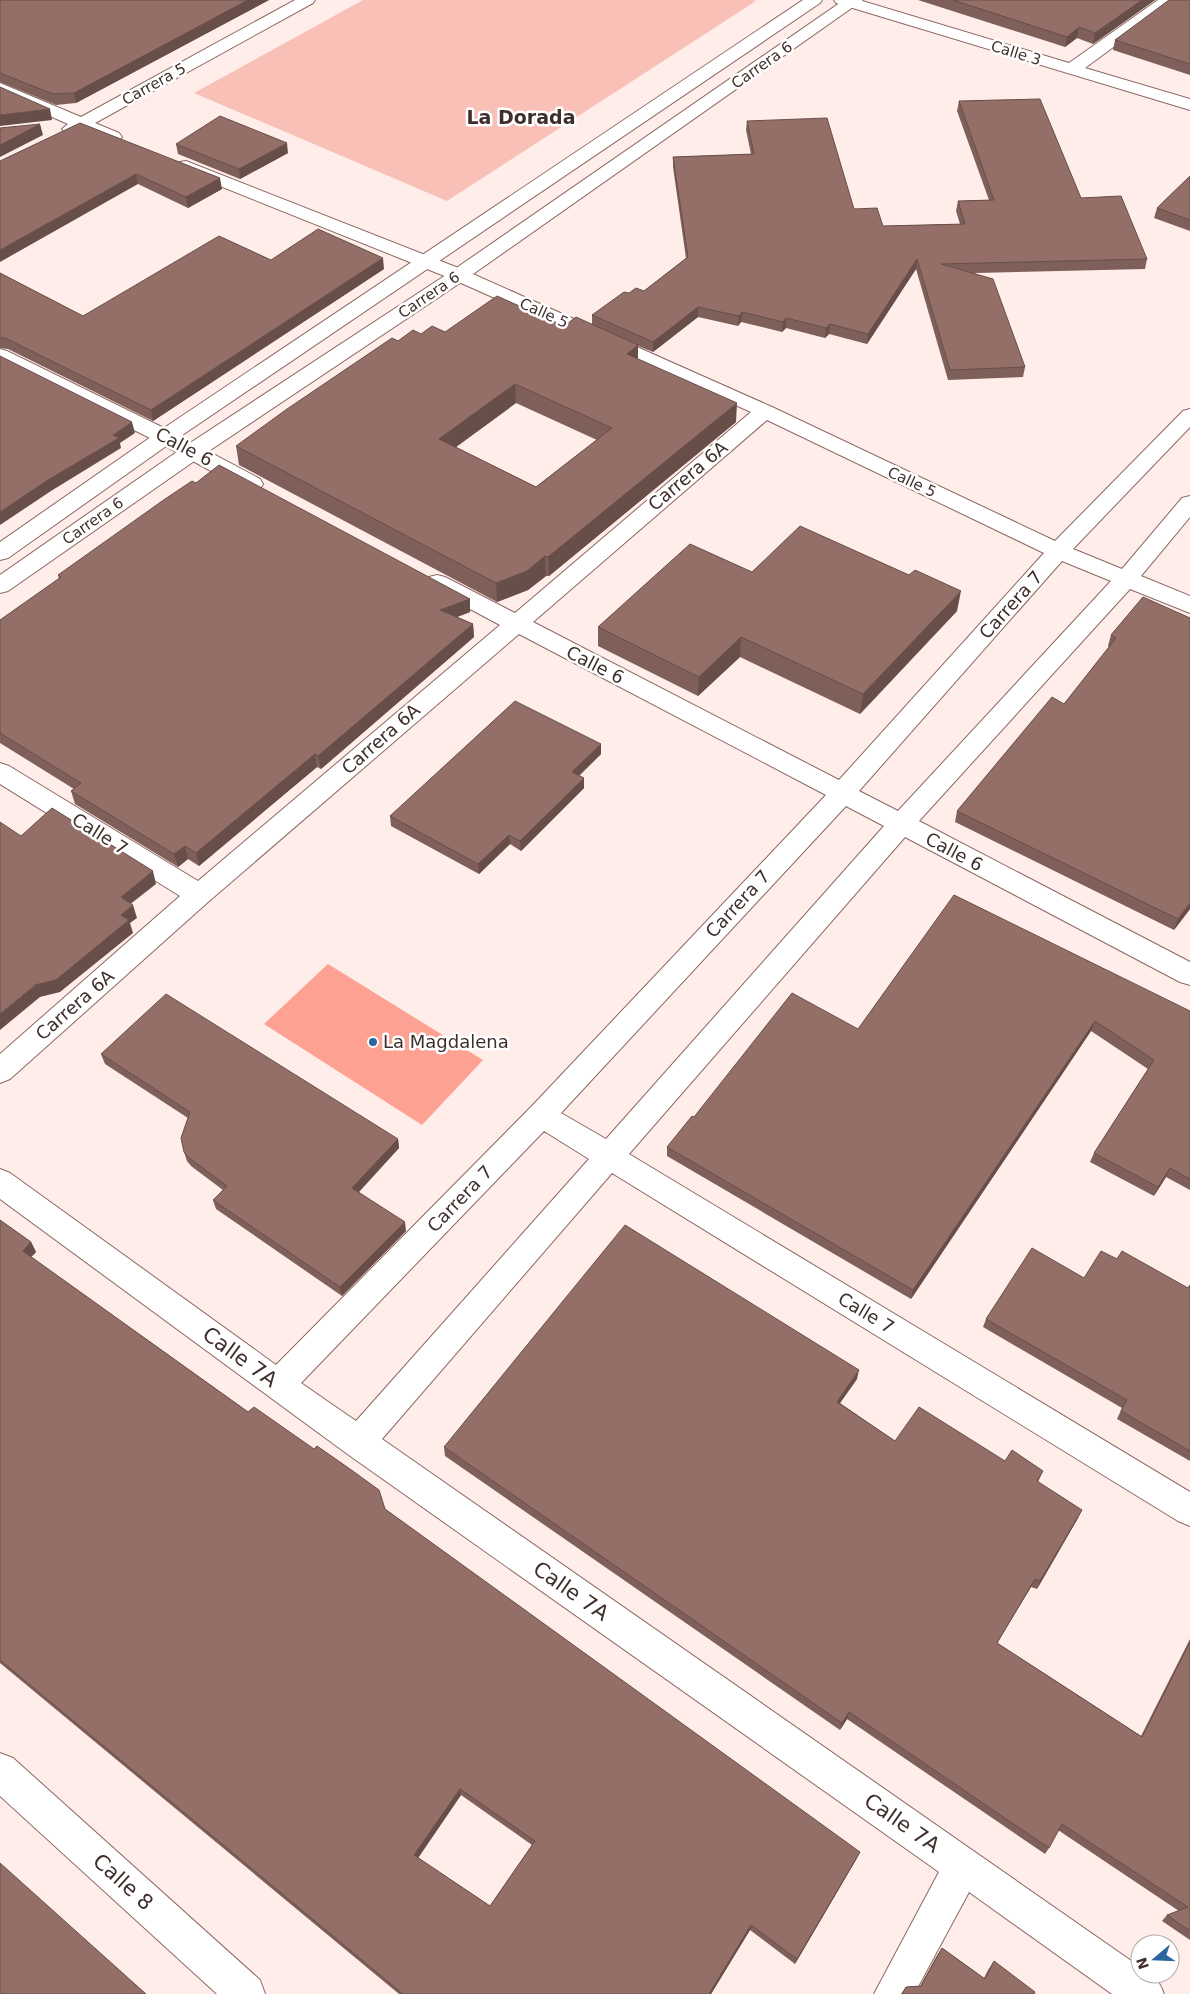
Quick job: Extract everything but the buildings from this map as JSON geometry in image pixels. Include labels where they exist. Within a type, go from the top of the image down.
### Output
[{"type":"street","name":"Carrera 5","points":[[81,124],[307,0]]},
{"type":"street","name":"Carrera 6","points":[[0,553],[165,437],[424,261],[814,0]]},
{"type":"street","points":[[1071,70],[1169,0]]},
{"type":"street","name":"Carrera 6","points":[[0,586],[192,452],[459,275],[849,1]]},
{"type":"street","name":"Calle 3","points":[[849,1],[1190,105]]},
{"type":"street","points":[[0,88],[127,142]]},
{"type":"street","points":[[51,132],[81,124]]},
{"type":"street","name":"Calle 5","points":[[164,157],[459,275],[764,411],[1058,551],[1190,605]]},
{"type":"street","name":"Calle 6","points":[[0,355],[165,437],[271,494]]},
{"type":"street","name":"Carrera 6A","points":[[0,1071],[199,895],[764,411]]},
{"type":"street","name":"Carrera 7","points":[[278,1385],[541,1115],[842,794],[1058,551],[1190,415]]},
{"type":"street","points":[[358,1442],[900,824],[1126,579],[1190,503]]},
{"type":"street","name":"Calle 6","points":[[419,573],[842,794],[1189,972]]},
{"type":"street","name":"Calle 7","points":[[0,772],[199,895]]},
{"type":"street","name":"Calle 7","points":[[541,1115],[1190,1510]]},
{"type":"street","name":"Calle 7A","points":[[0,1182],[358,1442],[1145,1994]]},
{"type":"street","name":"Calle 8","points":[[0,1771],[246,1994]]},
{"type":"street","points":[[893,1994],[963,1865]]},
{"type":"shaded area","points":[[363,0],[756,1],[447,201],[194,93]]},
{"type":"shaded area","name":"La Magdalena","points":[[328,964],[483,1060],[422,1125],[264,1024]]},
{"type":"place","name":"La Magdalena","points":[[373,1042]]},
{"type":"district","name":"La Dorada","points":[[521,117]]}]
